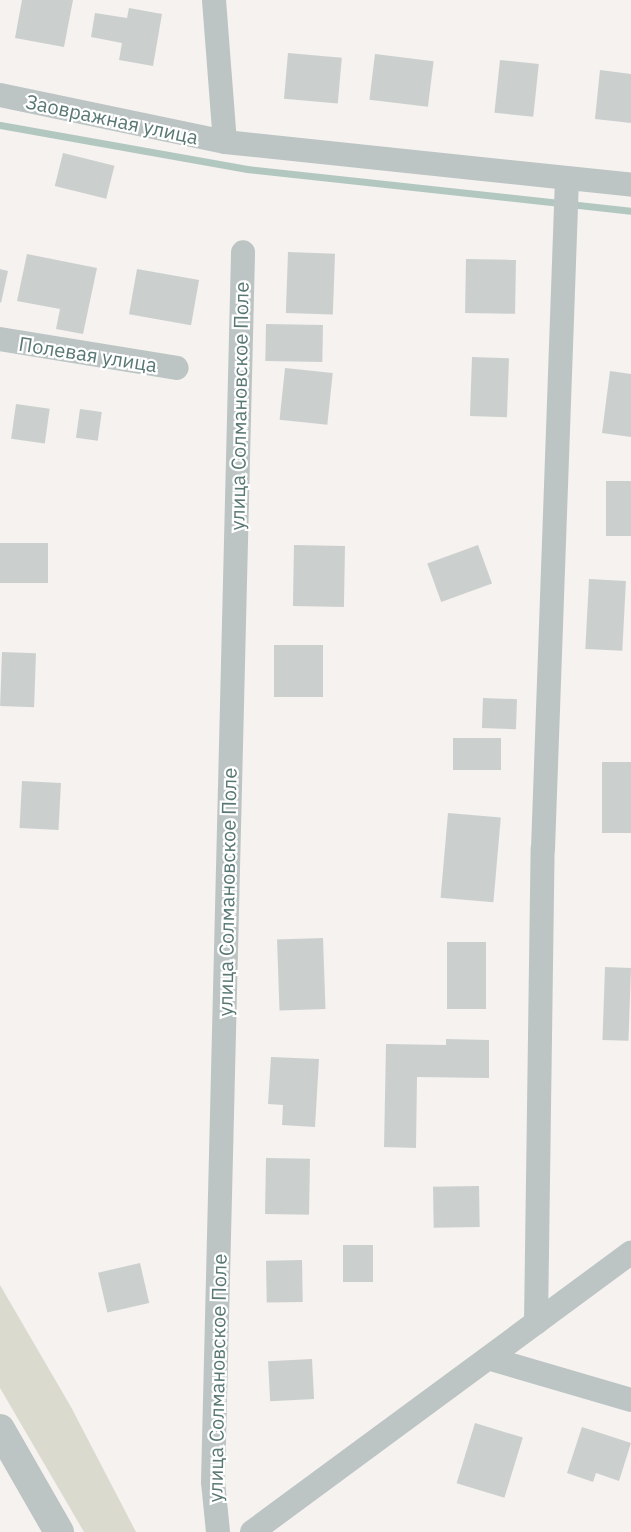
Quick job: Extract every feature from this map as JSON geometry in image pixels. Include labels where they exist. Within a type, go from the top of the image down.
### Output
[{"type":"street","points":[[214,0],[225,142]]},
{"type":"street","name":"Заовражная улица","points":[[0,95],[225,142],[566,198],[631,185]]},
{"type":"street","points":[[536,1323],[543,837],[566,198]]},
{"type":"street","name":"улица Солмановское Поле","points":[[218,1532],[213,1482],[243,252]]},
{"type":"street","name":"Полевая улица","points":[[0,339],[177,368]]},
{"type":"street","points":[[252,1532],[451,1380],[491,1359],[631,1253]]},
{"type":"street","points":[[491,1359],[631,1400]]},
{"type":"street","points":[[0,1429],[59,1532]]},
{"type":"shaded area","points":[[0,1285],[71,1407],[136,1532],[84,1532],[0,1388]]},
{"type":"building","points":[[22,0],[73,0],[64,47],[15,38]]},
{"type":"building","points":[[129,8],[162,14],[153,66],[119,60],[122,43],[91,37],[95,13],[127,18]]},
{"type":"building","points":[[288,53],[342,58],[338,104],[284,99]]},
{"type":"building","points":[[375,54],[434,61],[428,107],[369,100]]},
{"type":"building","points":[[500,60],[539,64],[533,117],[494,113]]},
{"type":"building","points":[[600,70],[631,74],[631,123],[595,119]]},
{"type":"building","points":[[63,153],[114,166],[106,199],[55,186]]},
{"type":"building","points":[[288,252],[335,254],[333,315],[286,313]]},
{"type":"building","points":[[27,254],[97,268],[83,334],[56,329],[60,309],[17,301]]},
{"type":"building","points":[[466,259],[516,260],[515,314],[465,313]]},
{"type":"building","points":[[0,269],[8,271],[1,303],[0,302]]},
{"type":"building","points":[[137,269],[199,280],[191,325],[129,314]]},
{"type":"building","points":[[266,324],[323,325],[322,362],[265,361]]},
{"type":"building","points":[[472,357],[509,358],[507,417],[470,416]]},
{"type":"building","points":[[285,368],[333,373],[327,425],[280,420]]},
{"type":"building","points":[[610,371],[631,374],[631,437],[602,433]]},
{"type":"building","points":[[16,404],[50,409],[45,443],[11,439]]},
{"type":"building","points":[[80,409],[102,412],[98,441],[76,438]]},
{"type":"building","points":[[606,481],[631,481],[631,536],[606,536]]},
{"type":"building","points":[[0,543],[48,543],[48,583],[0,583]]},
{"type":"building","points":[[294,545],[345,546],[344,607],[293,606]]},
{"type":"building","points":[[478,545],[492,584],[441,602],[427,563]]},
{"type":"building","points":[[589,579],[626,581],[622,651],[585,649]]},
{"type":"building","points":[[274,645],[323,645],[323,697],[274,697]]},
{"type":"building","points":[[2,652],[36,653],[34,707],[0,706]]},
{"type":"building","points":[[483,698],[517,699],[516,729],[482,728]]},
{"type":"building","points":[[453,738],[501,738],[501,770],[453,770]]},
{"type":"building","points":[[602,762],[631,762],[631,833],[602,833]]},
{"type":"building","points":[[22,781],[61,783],[58,830],[20,828]]},
{"type":"building","points":[[448,813],[501,818],[493,902],[441,898]]},
{"type":"building","points":[[323,938],[325,1009],[280,1011],[277,940]]},
{"type":"building","points":[[447,942],[486,942],[486,1009],[447,1009]]},
{"type":"building","points":[[605,967],[631,968],[628,1041],[602,1040]]},
{"type":"building","points":[[446,1039],[489,1040],[489,1078],[417,1077],[416,1148],[384,1147],[386,1044],[446,1045]]},
{"type":"building","points":[[271,1057],[319,1059],[315,1127],[282,1125],[283,1105],[268,1104]]},
{"type":"building","points":[[266,1158],[310,1159],[309,1215],[265,1214]]},
{"type":"building","points":[[479,1186],[480,1227],[434,1228],[433,1187]]},
{"type":"building","points":[[343,1245],[373,1245],[373,1282],[343,1282]]},
{"type":"building","points":[[302,1260],[303,1302],[267,1303],[266,1261]]},
{"type":"building","points":[[140,1263],[149,1303],[107,1313],[98,1273]]},
{"type":"building","points":[[312,1359],[314,1399],[270,1401],[268,1361]]},
{"type":"building","points":[[475,1423],[523,1438],[504,1498],[457,1483]]},
{"type":"building","points":[[582,1427],[631,1443],[619,1481],[596,1473],[593,1482],[567,1473]]},
{"type":"waterway","points":[[0,125],[247,169],[631,211]]}]
